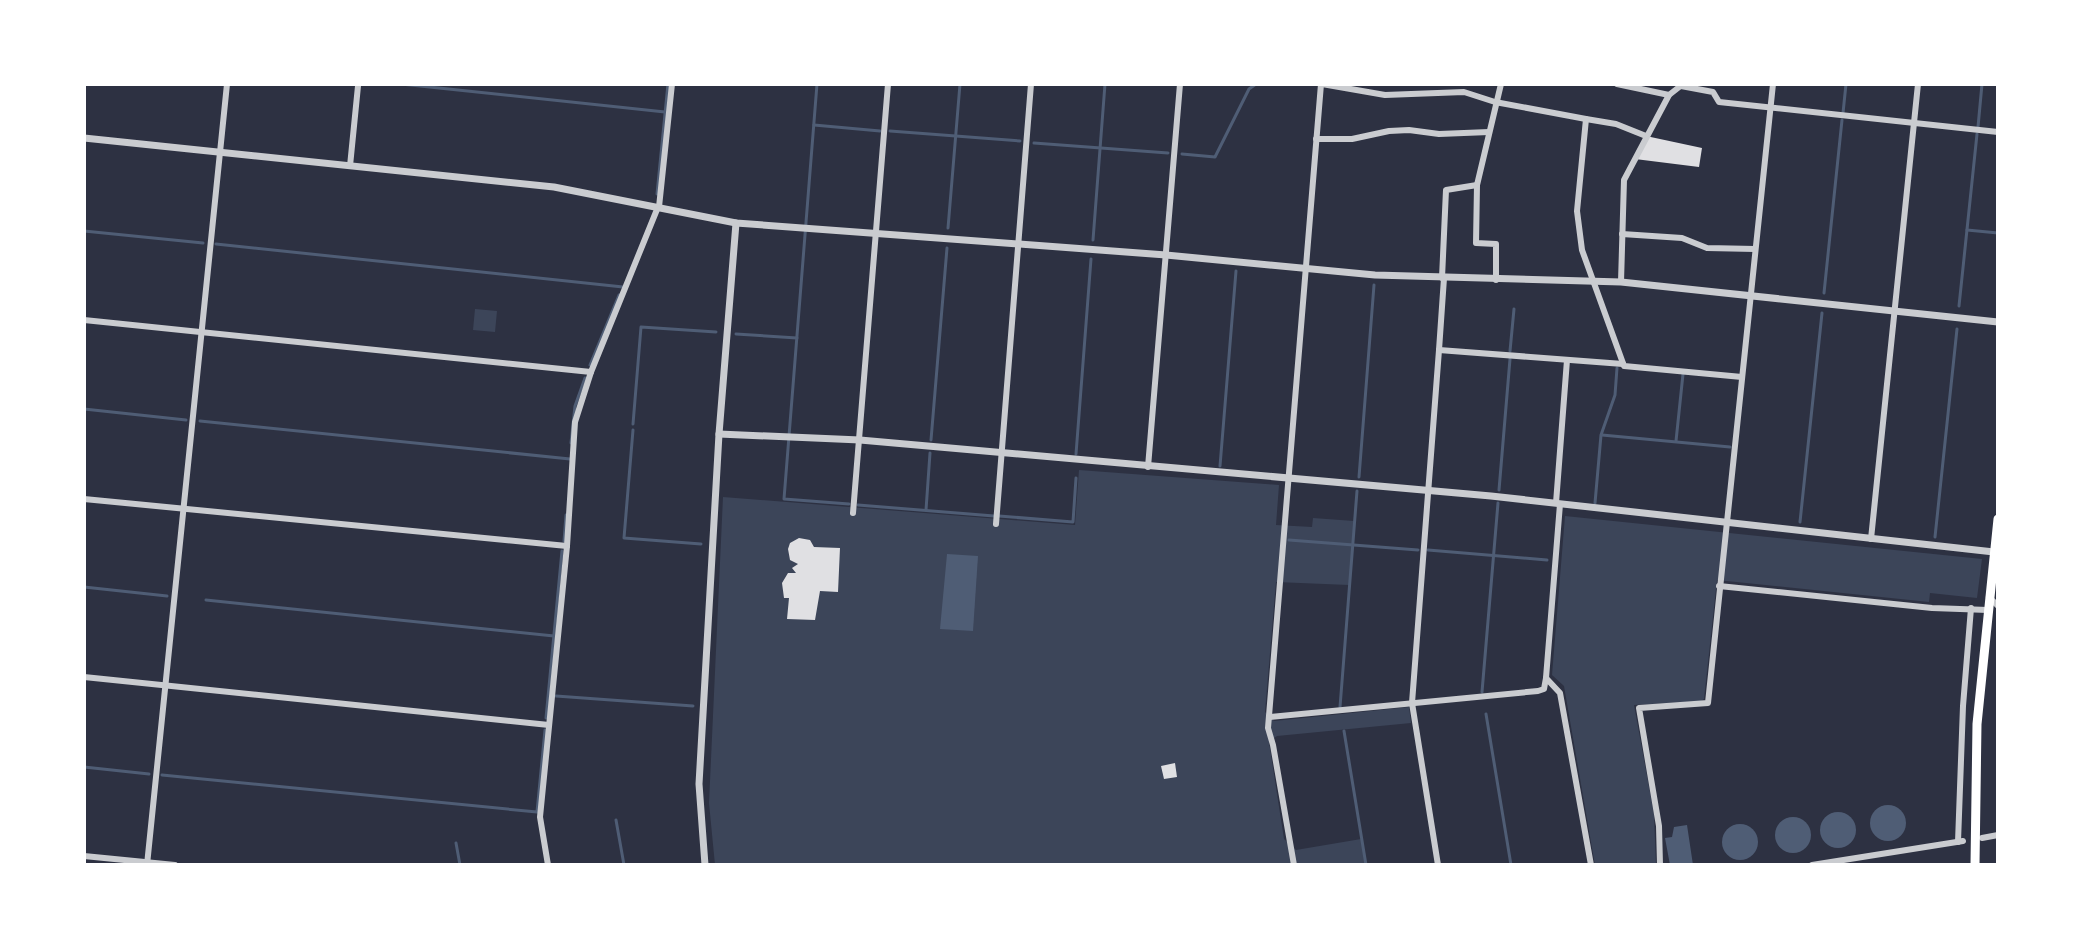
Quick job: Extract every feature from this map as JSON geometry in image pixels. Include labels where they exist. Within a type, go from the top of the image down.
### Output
[{"type":"main road","points":[[1975,865],[1977,724],[1993,608],[1989,597],[1998,519]]},
{"type":"street","points":[[147,864],[227,84]]},
{"type":"street","points":[[548,865],[540,817],[567,546],[575,422],[591,372],[659,207],[672,84]]},
{"type":"street","points":[[853,513],[888,84]]},
{"type":"street","points":[[996,524],[1031,84]]},
{"type":"street","points":[[1148,467],[1180,84]]},
{"type":"street","points":[[1294,865],[1268,728],[1321,84],[1385,95],[1464,92],[1495,102],[1616,124],[1646,136]]},
{"type":"street","points":[[1496,280],[1496,244],[1476,243],[1477,185],[1486,158],[1501,84]]},
{"type":"street","points":[[1617,84],[1669,95]]},
{"type":"street","points":[[1660,865],[1659,826],[1639,708],[1708,703],[1773,84]]},
{"type":"street","points":[[1871,539],[1918,84]]},
{"type":"street","points":[[1621,282],[1624,180],[1669,95],[1682,85],[1713,92],[1719,102],[1998,132]]},
{"type":"street","points":[[350,166],[358,86]]},
{"type":"street","points":[[1586,119],[1577,211],[1582,250],[1623,364]]},
{"type":"street","points":[[1316,139],[1352,139],[1409,130],[1439,134],[1489,132]]},
{"type":"street","points":[[84,138],[554,187],[736,223],[1166,255],[1375,275],[1621,282],[1998,322]]},
{"type":"street","points":[[1438,865],[1412,703],[1439,350],[1446,190],[1477,185]]},
{"type":"street","points":[[705,865],[699,784],[719,434],[736,223]]},
{"type":"street","points":[[1622,234],[1671,237],[1707,248],[1755,249]]},
{"type":"street","points":[[84,320],[591,372]]},
{"type":"street","points":[[1439,350],[1742,377]]},
{"type":"street","points":[[1269,717],[1544,689],[1567,360]]},
{"type":"street","points":[[719,434],[860,440],[1429,491],[1994,552]]},
{"type":"street","points":[[84,499],[567,546]]},
{"type":"street","points":[[1719,586],[1932,608],[1993,608]]},
{"type":"street","points":[[1812,865],[1961,841],[1963,706],[1971,608]]},
{"type":"street","points":[[84,677],[549,725]]},
{"type":"street","points":[[1546,678],[1560,693],[1591,865]]},
{"type":"street","points":[[1982,838],[1998,835]]},
{"type":"street","points":[[84,856],[175,865]]},
{"type":"shaded area","points":[[475,309],[497,311],[495,332],[473,330]]},
{"type":"shaded area","points":[[1079,470],[1279,485],[1276,525],[1312,527],[1313,518],[1354,521],[1349,585],[1276,582],[1265,712],[1274,721],[1409,707],[1411,723],[1277,736],[1269,742],[1284,839],[1296,850],[1361,839],[1366,865],[715,865],[709,803],[723,497],[1075,525]]},
{"type":"shaded area","points":[[1565,516],[1982,559],[1977,598],[1930,593],[1929,602],[1717,580],[1704,699],[1634,705],[1654,814],[1656,865],[1595,865],[1564,686],[1552,675]]},
{"type":"shaded area","points":[[947,554],[978,556],[973,631],[940,629]]},
{"type":"shaded area","points":[[1888,805],[1900,811],[1906,823],[1900,835],[1888,841],[1876,835],[1870,823],[1876,811]]},
{"type":"shaded area","points":[[1838,812],[1851,817],[1856,830],[1851,843],[1838,848],[1825,843],[1820,830],[1825,817]]},
{"type":"shaded area","points":[[1793,817],[1806,822],[1811,835],[1806,848],[1793,853],[1780,848],[1775,835],[1780,822]]},
{"type":"shaded area","points":[[1740,824],[1752,830],[1758,842],[1752,854],[1740,860],[1728,854],[1722,842],[1728,830]]},
{"type":"shaded area","points":[[1687,825],[1693,865],[1670,865],[1665,838],[1672,837],[1674,827]]},
{"type":"building","points":[[1646,136],[1702,148],[1699,167],[1635,159]]},
{"type":"building","points":[[799,538],[810,540],[814,547],[840,548],[838,592],[820,591],[815,620],[787,619],[789,598],[784,598],[782,583],[788,573],[796,573],[792,568],[798,564],[790,560],[788,549],[790,543]]},
{"type":"building","points":[[1175,763],[1177,777],[1164,779],[1161,766]]},
{"type":"waterway","points":[[401,84],[665,112]]},
{"type":"waterway","points":[[657,194],[668,84]]},
{"type":"waterway","points":[[817,84],[784,499],[849,504]]},
{"type":"waterway","points":[[948,228],[960,84]]},
{"type":"waterway","points":[[1093,240],[1105,84]]},
{"type":"waterway","points":[[1182,154],[1215,157],[1249,89],[1256,84]]},
{"type":"waterway","points":[[1843,113],[1846,84]]},
{"type":"waterway","points":[[1978,127],[1982,84]]},
{"type":"waterway","points":[[1824,293],[1842,120]]},
{"type":"waterway","points":[[814,125],[880,131]]},
{"type":"waterway","points":[[890,131],[1020,141]]},
{"type":"waterway","points":[[1959,306],[1977,134]]},
{"type":"waterway","points":[[1034,143],[1168,153]]},
{"type":"waterway","points":[[1967,230],[1998,233]]},
{"type":"waterway","points":[[84,231],[203,243]]},
{"type":"waterway","points":[[216,244],[623,287]]},
{"type":"waterway","points":[[931,440],[947,248]]},
{"type":"waterway","points":[[1076,454],[1091,259]]},
{"type":"waterway","points":[[1220,466],[1236,271]]},
{"type":"waterway","points":[[1359,477],[1374,285]]},
{"type":"waterway","points":[[590,365],[619,295]]},
{"type":"waterway","points":[[1510,351],[1514,309]]},
{"type":"waterway","points":[[1800,522],[1822,313]]},
{"type":"waterway","points":[[633,424],[641,327],[716,332]]},
{"type":"waterway","points":[[1935,537],[1957,329]]},
{"type":"waterway","points":[[736,334],[797,338]]},
{"type":"waterway","points":[[1499,490],[1510,359]]},
{"type":"waterway","points":[[1595,503],[1601,435],[1615,395],[1617,368]]},
{"type":"waterway","points":[[1676,441],[1683,374]]},
{"type":"waterway","points":[[571,443],[575,406],[585,378]]},
{"type":"waterway","points":[[84,409],[186,420]]},
{"type":"waterway","points":[[200,421],[570,459]]},
{"type":"waterway","points":[[633,430],[624,538],[701,544]]},
{"type":"waterway","points":[[1602,435],[1730,447]]},
{"type":"waterway","points":[[926,510],[930,453]]},
{"type":"waterway","points":[[999,516],[1073,522],[1076,478]]},
{"type":"waterway","points":[[1340,707],[1357,491]]},
{"type":"waterway","points":[[1482,692],[1498,503]]},
{"type":"waterway","points":[[858,505],[994,516]]},
{"type":"waterway","points":[[564,541],[566,515]]},
{"type":"waterway","points":[[1289,540],[1418,550]]},
{"type":"waterway","points":[[1428,550],[1547,560]]},
{"type":"waterway","points":[[546,718],[562,551]]},
{"type":"waterway","points":[[84,587],[167,596]]},
{"type":"waterway","points":[[206,600],[554,636]]},
{"type":"waterway","points":[[556,696],[693,706]]},
{"type":"waterway","points":[[1486,714],[1511,865]]},
{"type":"waterway","points":[[162,775],[537,812],[545,730]]},
{"type":"waterway","points":[[1344,731],[1366,865]]},
{"type":"waterway","points":[[84,767],[149,774]]},
{"type":"waterway","points":[[616,820],[624,865]]},
{"type":"waterway","points":[[456,843],[460,865]]}]
